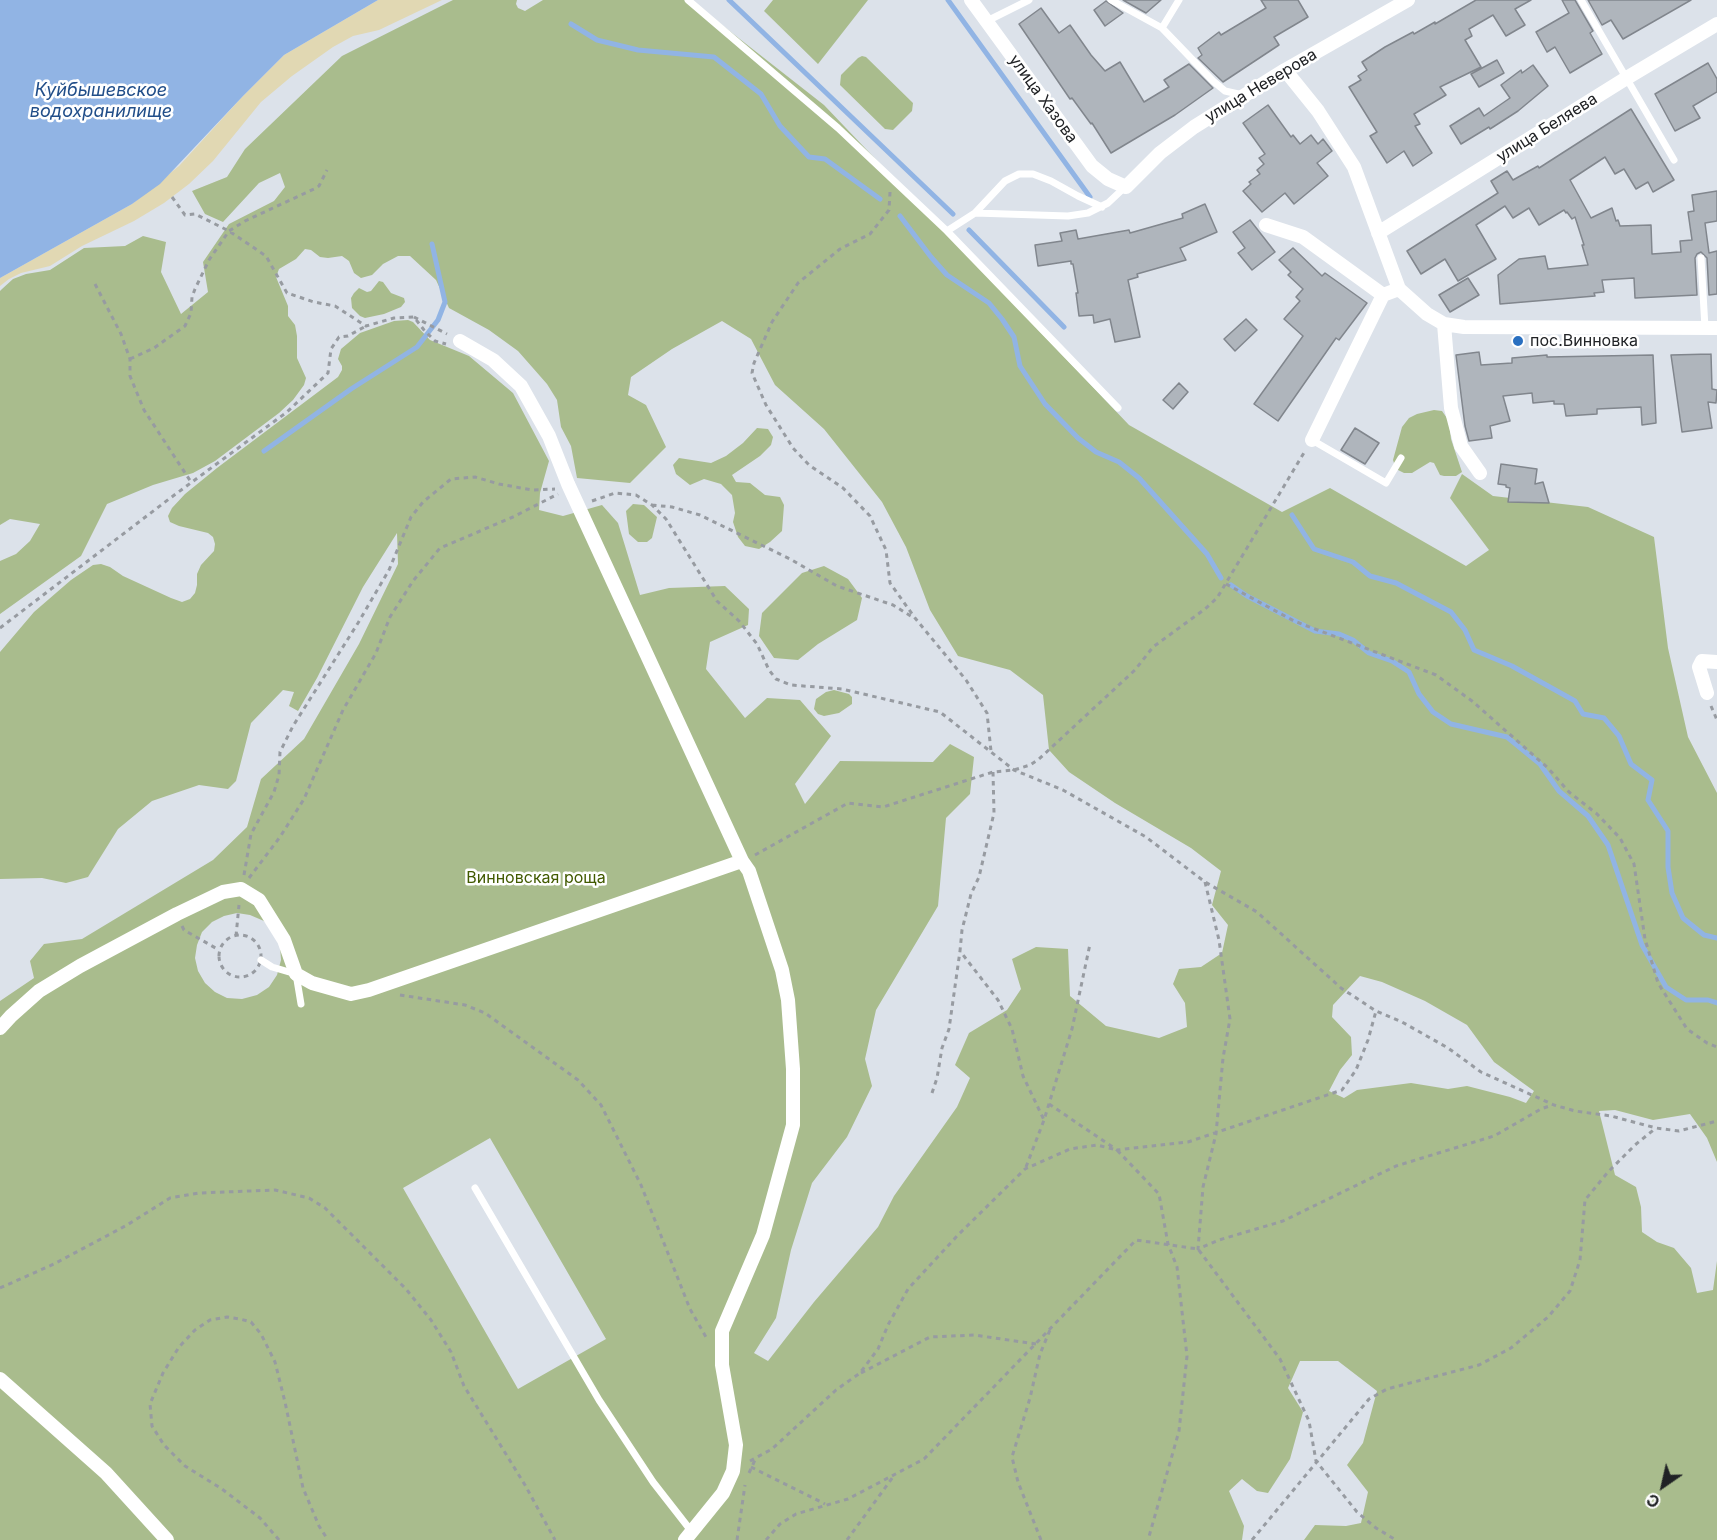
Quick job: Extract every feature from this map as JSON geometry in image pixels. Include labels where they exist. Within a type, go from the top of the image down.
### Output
[{"type":"street","name":"улица Хазова","points":[[971,0],[1092,166],[1108,179],[1126,187]]},
{"type":"street","name":"улица Неверова","points":[[1126,187],[1160,153],[1185,134],[1285,70],[1408,0]]},
{"type":"street","name":"улица Беляева","points":[[1378,233],[1717,24]]},
{"type":"street","points":[[1285,70],[1318,111],[1354,167],[1399,289],[1427,314],[1443,324],[1464,327],[1711,328]]},
{"type":"street","points":[[1266,225],[1304,237],[1383,295]]},
{"type":"street","points":[[1312,440],[1383,295],[1399,289]]},
{"type":"street","points":[[1443,324],[1451,408],[1461,446],[1480,473]]},
{"type":"street","points":[[460,341],[493,360],[520,386],[549,436],[570,487],[749,872],[784,980],[788,1000],[794,1069],[793,1125],[763,1235],[722,1332],[723,1365],[736,1444],[733,1471],[723,1493],[689,1536]]},
{"type":"street","points":[[1707,693],[1699,667],[1702,662],[1717,662]]},
{"type":"street","points":[[0,1028],[39,991],[80,966],[223,892],[241,889],[259,900],[284,940],[296,974],[312,983],[351,994],[369,990],[742,861]]},
{"type":"street","points":[[1,1381],[106,1473],[167,1540]]},
{"type":"lane","points":[[688,0],[838,128],[947,231],[1118,408]]},
{"type":"lane","points":[[987,21],[1029,0]]},
{"type":"lane","points":[[1111,0],[1162,28],[1212,81],[1225,91],[1245,95]]},
{"type":"lane","points":[[1162,28],[1179,0]]},
{"type":"lane","points":[[1581,0],[1674,160]]},
{"type":"lane","points":[[947,231],[975,213],[1005,181],[1019,174],[1033,174],[1052,181],[1102,207]]},
{"type":"lane","points":[[975,213],[1068,216],[1088,213],[1102,207],[1126,187]]},
{"type":"lane","points":[[1701,258],[1711,328]]},
{"type":"lane","points":[[1312,440],[1386,483],[1401,458]]},
{"type":"lane","points":[[261,960],[272,967],[296,974],[302,1004]]},
{"type":"lane","points":[[475,1188],[598,1400],[689,1536]]},
{"type":"path","points":[[129,359],[154,348],[185,326],[191,313],[195,289],[209,260],[229,231],[319,186],[327,170]]},
{"type":"path","points":[[891,180],[889,210],[870,234],[840,249],[798,283],[772,322],[752,373],[766,405],[793,448],[809,465],[843,488],[870,516],[886,550],[890,583],[915,618],[966,680],[987,713],[991,751]]},
{"type":"path","points":[[172,197],[185,215],[195,214],[229,231],[266,256],[287,293],[335,306],[366,326]]},
{"type":"path","points":[[95,284],[121,334],[129,359],[130,376],[144,410],[191,483]]},
{"type":"path","points":[[0,628],[287,412],[328,373],[331,350],[339,337],[348,336],[366,326],[394,318],[414,317],[444,333],[455,336],[460,341],[452,346],[435,341],[414,317]]},
{"type":"path","points":[[742,861],[848,802],[883,807],[993,772],[1014,770],[1040,759],[1135,670],[1153,647],[1205,609],[1226,584],[1312,440]]},
{"type":"path","points":[[241,889],[251,834],[274,792],[279,775],[280,752],[293,726],[384,579],[411,517],[423,502],[451,479],[475,477],[532,490],[570,487]]},
{"type":"path","points":[[241,889],[280,837],[304,799],[343,710],[376,653],[390,616],[413,581],[440,548],[513,517],[570,487]]},
{"type":"path","points":[[579,506],[615,493],[636,495],[652,505],[666,519],[717,600],[739,621],[757,644],[769,670],[776,679],[791,685],[843,689],[940,712],[1014,770],[1064,790],[1146,837],[1205,882],[1257,912],[1341,988],[1376,1011],[1402,1022],[1439,1043],[1481,1072],[1554,1105],[1575,1111],[1611,1116],[1656,1128],[1679,1131],[1717,1121]]},
{"type":"path","points":[[652,505],[672,507],[700,515],[837,586],[893,605],[915,618]]},
{"type":"path","points":[[1226,584],[1294,621],[1436,675],[1472,701],[1548,768],[1569,792],[1597,814],[1620,838],[1634,864],[1645,939],[1658,983],[1687,1029],[1717,1047]]},
{"type":"path","points":[[932,1093],[942,1048],[949,1029],[962,930],[971,894],[979,877],[994,813],[993,772]]},
{"type":"path","points":[[1205,882],[1219,940],[1230,1019],[1223,1058],[1216,1134],[1203,1187],[1198,1249],[1280,1359],[1309,1421],[1316,1461],[1357,1512],[1395,1540]]},
{"type":"path","points":[[177,914],[184,930],[220,950]]},
{"type":"path","points":[[236,936],[237,924]]},
{"type":"path","points":[[243,936],[259,947],[261,960],[254,972],[235,977],[220,964],[220,950],[226,940],[243,936]]},
{"type":"path","points":[[1025,1169],[1044,1120],[1072,1029],[1090,944]]},
{"type":"path","points":[[960,951],[998,1000],[1011,1029],[1023,1076],[1044,1120]]},
{"type":"path","points":[[369,990],[465,1005],[485,1013],[578,1080],[601,1105],[641,1185],[690,1309]]},
{"type":"path","points":[[860,1373],[878,1349],[908,1289],[958,1235],[1025,1169],[1070,1149],[1098,1145],[1117,1150],[1188,1142],[1342,1090],[1356,1070],[1376,1011]]},
{"type":"path","points":[[1049,1104],[1117,1150],[1159,1194],[1168,1244],[1177,1267],[1187,1356],[1179,1431],[1148,1540]]},
{"type":"path","points":[[766,1540],[780,1524],[796,1514],[848,1499],[924,1459],[1136,1240],[1198,1249],[1219,1240],[1283,1221],[1396,1166],[1494,1136],[1541,1109],[1554,1105]]},
{"type":"path","points":[[1252,1540],[1369,1399],[1387,1389],[1479,1365],[1511,1348],[1548,1317],[1570,1291],[1580,1260],[1585,1200],[1628,1152],[1656,1128]]},
{"type":"path","points":[[0,1288],[54,1264],[170,1198],[200,1192],[275,1190],[309,1198],[325,1208],[406,1289],[431,1320],[451,1352],[464,1386],[525,1485],[555,1540]]},
{"type":"path","points":[[279,1540],[260,1518],[245,1506],[185,1466],[164,1445],[152,1426],[150,1404],[163,1373],[179,1347],[195,1330],[210,1320],[227,1317],[240,1319],[250,1322],[261,1334],[274,1362],[283,1392],[303,1488],[327,1540]]},
{"type":"path","points":[[1041,1540],[1018,1482],[1012,1457],[1030,1398],[1040,1354],[1052,1326]]},
{"type":"path","points":[[733,1471],[772,1449],[836,1390],[860,1373],[930,1337],[974,1335],[1036,1344]]},
{"type":"path","points":[[737,1540],[742,1496],[755,1458]]},
{"type":"path","points":[[752,1467],[826,1505]]},
{"type":"path","points":[[848,1540],[894,1476]]},
{"type":"green space","name":"Винновская роща","points":[[453,0],[517,0],[518,8],[525,11],[543,0],[690,0],[824,105],[1129,425],[1282,512],[1330,488],[1466,566],[1489,550],[1450,498],[1462,474],[1493,496],[1588,507],[1654,537],[1668,648],[1688,737],[1717,793],[1717,1162],[1707,1138],[1690,1114],[1653,1120],[1615,1110],[1599,1111],[1615,1175],[1636,1187],[1641,1207],[1642,1232],[1657,1242],[1674,1248],[1691,1268],[1697,1293],[1713,1290],[1717,1261],[1717,1540],[1304,1540],[1315,1525],[1346,1526],[1361,1523],[1368,1492],[1347,1465],[1363,1443],[1377,1391],[1338,1361],[1300,1361],[1288,1388],[1303,1412],[1290,1459],[1268,1493],[1257,1491],[1242,1479],[1229,1491],[1244,1526],[1242,1540],[0,1540],[0,1001],[34,978],[30,961],[44,944],[82,939],[213,860],[247,827],[261,779],[304,739],[359,644],[398,564],[397,533],[363,587],[298,711],[289,706],[294,692],[283,690],[251,723],[236,781],[228,789],[199,785],[152,801],[118,829],[88,877],[66,883],[42,878],[0,879],[0,652],[34,612],[71,580],[93,565],[101,564],[110,567],[123,576],[182,602],[190,599],[195,593],[197,574],[201,565],[214,551],[215,544],[213,537],[208,533],[170,522],[168,516],[172,508],[185,494],[217,468],[338,377],[342,370],[338,359],[341,349],[360,333],[394,321],[408,320],[413,322],[430,340],[469,356],[513,393],[549,461],[540,493],[539,510],[563,516],[602,505],[618,523],[640,595],[669,588],[725,586],[749,609],[748,625],[710,642],[706,669],[745,718],[767,698],[800,700],[831,736],[795,784],[805,804],[840,761],[933,762],[950,744],[974,757],[970,794],[946,818],[938,906],[876,1010],[865,1059],[872,1086],[847,1137],[812,1183],[791,1250],[776,1318],[754,1353],[768,1361],[814,1302],[878,1227],[894,1196],[957,1107],[970,1078],[955,1065],[969,1033],[1007,1010],[1021,989],[1012,959],[1036,947],[1068,949],[1070,996],[1106,1026],[1159,1038],[1187,1027],[1185,1003],[1173,984],[1179,969],[1201,967],[1222,953],[1228,925],[1212,905],[1221,871],[1191,848],[1115,803],[1069,772],[1049,750],[1043,695],[1010,670],[958,656],[930,610],[906,547],[882,502],[824,429],[775,385],[751,339],[722,321],[672,349],[631,377],[628,395],[646,405],[666,447],[630,483],[577,478],[571,446],[561,427],[557,400],[547,384],[518,351],[489,330],[449,308],[436,280],[410,256],[398,256],[383,264],[372,275],[361,278],[354,273],[349,261],[342,256],[320,257],[311,250],[305,249],[296,259],[279,269],[276,277],[288,306],[288,316],[295,325],[297,358],[306,378],[304,385],[293,400],[215,461],[193,473],[153,485],[107,504],[81,556],[0,614],[0,561],[16,554],[30,541],[40,524],[10,519],[0,525],[0,291],[13,279],[50,270],[84,248],[125,246],[143,236],[166,242],[161,272],[181,314],[208,292],[203,262],[229,224],[274,201],[285,187],[280,173],[259,183],[223,222],[205,214],[192,191],[227,177],[245,149],[342,56]],"holes":[[[237,913],[264,921],[274,932],[280,946],[281,960],[277,975],[269,987],[257,995],[242,999],[227,998],[215,992],[205,983],[198,971],[195,958],[202,932],[212,922]],[[1360,976],[1382,982],[1425,1001],[1467,1025],[1494,1062],[1534,1091],[1526,1103],[1467,1086],[1448,1089],[1411,1083],[1357,1090],[1344,1098],[1329,1091],[1340,1070],[1352,1055],[1351,1037],[1332,1017],[1333,1005]],[[490,1138],[606,1339],[518,1389],[403,1188]]]},
{"type":"green space","points":[[773,0],[868,0],[818,64],[764,11]]},
{"type":"green space","points":[[862,56],[866,57],[913,103],[912,111],[893,130],[885,129],[840,85],[841,75]]},
{"type":"green space","points":[[379,281],[383,282],[391,293],[404,298],[405,302],[401,307],[384,314],[365,318],[360,316],[352,308],[351,298],[359,288],[367,292],[371,291]]},
{"type":"green space","points":[[1434,410],[1442,411],[1449,421],[1451,439],[1462,472],[1456,476],[1440,475],[1434,463],[1430,462],[1412,473],[1404,473],[1396,469],[1393,460],[1402,427],[1409,418]]},
{"type":"green space","points":[[757,428],[768,429],[773,437],[771,445],[760,456],[732,475],[736,482],[750,483],[765,495],[780,497],[784,505],[782,531],[759,549],[745,546],[738,537],[733,522],[735,513],[732,495],[721,484],[704,479],[690,485],[676,474],[673,465],[679,458],[711,463],[726,456]]},
{"type":"green space","points":[[633,504],[644,505],[657,517],[652,538],[647,542],[638,542],[629,534],[626,511]]},
{"type":"green space","points":[[824,566],[848,579],[862,598],[857,620],[818,644],[798,660],[774,658],[759,636],[762,613],[802,573]]},
{"type":"green space","points":[[834,690],[849,694],[852,697],[852,704],[839,713],[824,716],[818,714],[814,709],[816,699]]},
{"type":"sand","points":[[378,0],[442,0],[379,30],[353,36],[333,47],[292,76],[261,102],[213,161],[189,184],[164,203],[134,221],[82,246],[50,266],[21,273],[0,286],[0,278],[132,204],[179,166],[284,55]]},
{"type":"water","name":"Куйбышевское водохранилище","points":[[0,0],[378,0],[284,55],[160,184],[132,204],[0,278]]},
{"type":"building","points":[[1123,0],[1161,0],[1146,13]]},
{"type":"building","points":[[1261,0],[1298,0],[1308,17],[1274,37],[1279,45],[1223,82],[1198,58],[1202,55],[1198,48],[1219,32],[1221,35],[1266,8]]},
{"type":"building","points":[[1476,0],[1531,0],[1515,9],[1525,25],[1506,36],[1493,15],[1469,29],[1472,36],[1465,40],[1481,67],[1440,87],[1446,95],[1414,114],[1420,124],[1415,126],[1432,153],[1413,166],[1404,151],[1387,163],[1370,136],[1377,132],[1349,87],[1361,80],[1358,76],[1367,70],[1362,62],[1385,47],[1435,22],[1435,24]]},
{"type":"building","points":[[1562,0],[1575,0],[1593,31],[1590,33],[1602,54],[1570,73],[1555,47],[1547,52],[1536,32],[1569,13]]},
{"type":"building","points":[[1588,0],[1691,0],[1623,39],[1611,20],[1602,25]]},
{"type":"building","points":[[1106,1],[1123,13],[1105,26],[1094,10]]},
{"type":"building","points":[[1041,8],[1059,33],[1070,25],[1105,71],[1120,62],[1144,102],[1169,87],[1164,80],[1189,64],[1213,88],[1175,115],[1111,153],[1092,123],[1072,98],[1070,99],[1019,24]]},
{"type":"building","points":[[1497,60],[1504,73],[1479,87],[1471,74]]},
{"type":"building","points":[[1708,63],[1717,79],[1717,92],[1693,106],[1700,118],[1675,131],[1655,94]]},
{"type":"building","points":[[1533,65],[1548,86],[1518,111],[1461,144],[1450,126],[1479,108],[1484,116],[1510,98],[1501,85],[1521,70],[1522,73]]},
{"type":"building","points":[[1268,105],[1291,137],[1293,135],[1300,144],[1311,135],[1318,144],[1323,139],[1332,151],[1317,163],[1328,176],[1294,204],[1285,193],[1262,212],[1243,191],[1251,184],[1249,182],[1260,174],[1257,170],[1264,164],[1259,158],[1265,154],[1243,123]]},
{"type":"building","points":[[1631,109],[1674,180],[1653,192],[1648,182],[1636,189],[1624,169],[1615,174],[1605,157],[1570,180],[1591,218],[1612,208],[1620,226],[1651,225],[1652,254],[1681,252],[1680,241],[1692,240],[1688,212],[1694,211],[1692,195],[1717,191],[1717,221],[1705,223],[1709,253],[1717,251],[1717,294],[1709,295],[1707,258],[1701,252],[1695,258],[1697,295],[1635,298],[1634,278],[1602,280],[1604,292],[1594,293],[1595,296],[1500,304],[1498,275],[1519,259],[1545,256],[1548,269],[1588,265],[1575,217],[1572,219],[1564,210],[1539,225],[1529,208],[1513,218],[1505,206],[1476,225],[1496,259],[1458,281],[1445,259],[1421,274],[1407,251],[1498,193],[1491,181],[1507,171],[1513,180],[1538,166],[1539,168]]},
{"type":"building","points":[[1205,204],[1217,232],[1180,248],[1186,260],[1137,274],[1138,277],[1128,280],[1140,337],[1115,342],[1110,319],[1094,323],[1093,315],[1079,316],[1076,293],[1078,293],[1071,261],[1038,266],[1035,245],[1062,241],[1060,233],[1076,230],[1078,239],[1129,230],[1130,233],[1183,218],[1182,214]]},
{"type":"building","points":[[1250,220],[1275,252],[1252,270],[1238,253],[1245,248],[1233,232]]},
{"type":"building","points":[[1293,248],[1322,276],[1325,273],[1367,303],[1339,340],[1336,338],[1278,421],[1254,404],[1303,336],[1284,319],[1300,301],[1296,297],[1303,289],[1288,275],[1291,272],[1279,260]]},
{"type":"building","points":[[1468,278],[1479,295],[1450,312],[1439,295]]},
{"type":"building","points":[[1246,319],[1257,330],[1235,351],[1224,339]]},
{"type":"building","points":[[1479,352],[1481,365],[1512,363],[1512,358],[1547,355],[1547,357],[1653,355],[1656,423],[1642,425],[1641,407],[1597,409],[1597,414],[1566,416],[1564,404],[1554,404],[1554,401],[1533,403],[1532,393],[1503,396],[1510,421],[1490,426],[1492,438],[1469,441],[1456,355]]},
{"type":"building","points":[[1711,354],[1712,389],[1717,390],[1716,403],[1708,402],[1712,428],[1682,432],[1671,355]]},
{"type":"building","points":[[1179,383],[1188,392],[1173,409],[1163,400]]},
{"type":"building","points":[[1355,428],[1379,443],[1365,464],[1341,450]]},
{"type":"building","points":[[1501,464],[1537,469],[1535,484],[1543,482],[1549,503],[1508,502],[1510,488],[1498,484]]},
{"type":"waterway","points":[[729,0],[953,214]]},
{"type":"waterway","points":[[948,0],[1090,197]]},
{"type":"waterway","points":[[571,24],[597,40],[638,50],[714,57],[761,94],[780,126],[809,157],[825,159],[880,199]]},
{"type":"waterway","points":[[900,216],[947,275],[989,303],[1002,319],[1014,337],[1020,366],[1045,404],[1078,438],[1096,452],[1119,462],[1139,478],[1207,554],[1221,578]]},
{"type":"waterway","points":[[969,230],[1064,327]]},
{"type":"waterway","points":[[264,451],[351,389],[417,347],[438,320],[445,302],[432,244]]},
{"type":"waterway","points":[[1292,515],[1314,549],[1353,562],[1370,576],[1396,583],[1451,612],[1465,630],[1474,650],[1512,666],[1575,701],[1583,714],[1604,718],[1619,736],[1631,764],[1652,780],[1648,800],[1668,831],[1668,867],[1672,893],[1683,918],[1704,935],[1717,938]]},
{"type":"waterway","points":[[1231,585],[1247,596],[1315,631],[1339,634],[1353,640],[1369,653],[1392,661],[1409,672],[1419,694],[1433,712],[1451,724],[1507,737],[1540,764],[1559,791],[1588,816],[1608,845],[1642,945],[1666,987],[1686,1000],[1708,1000],[1717,1003]]},
{"type":"place","name":"пос.Винновка","points":[[1518,341]]}]
